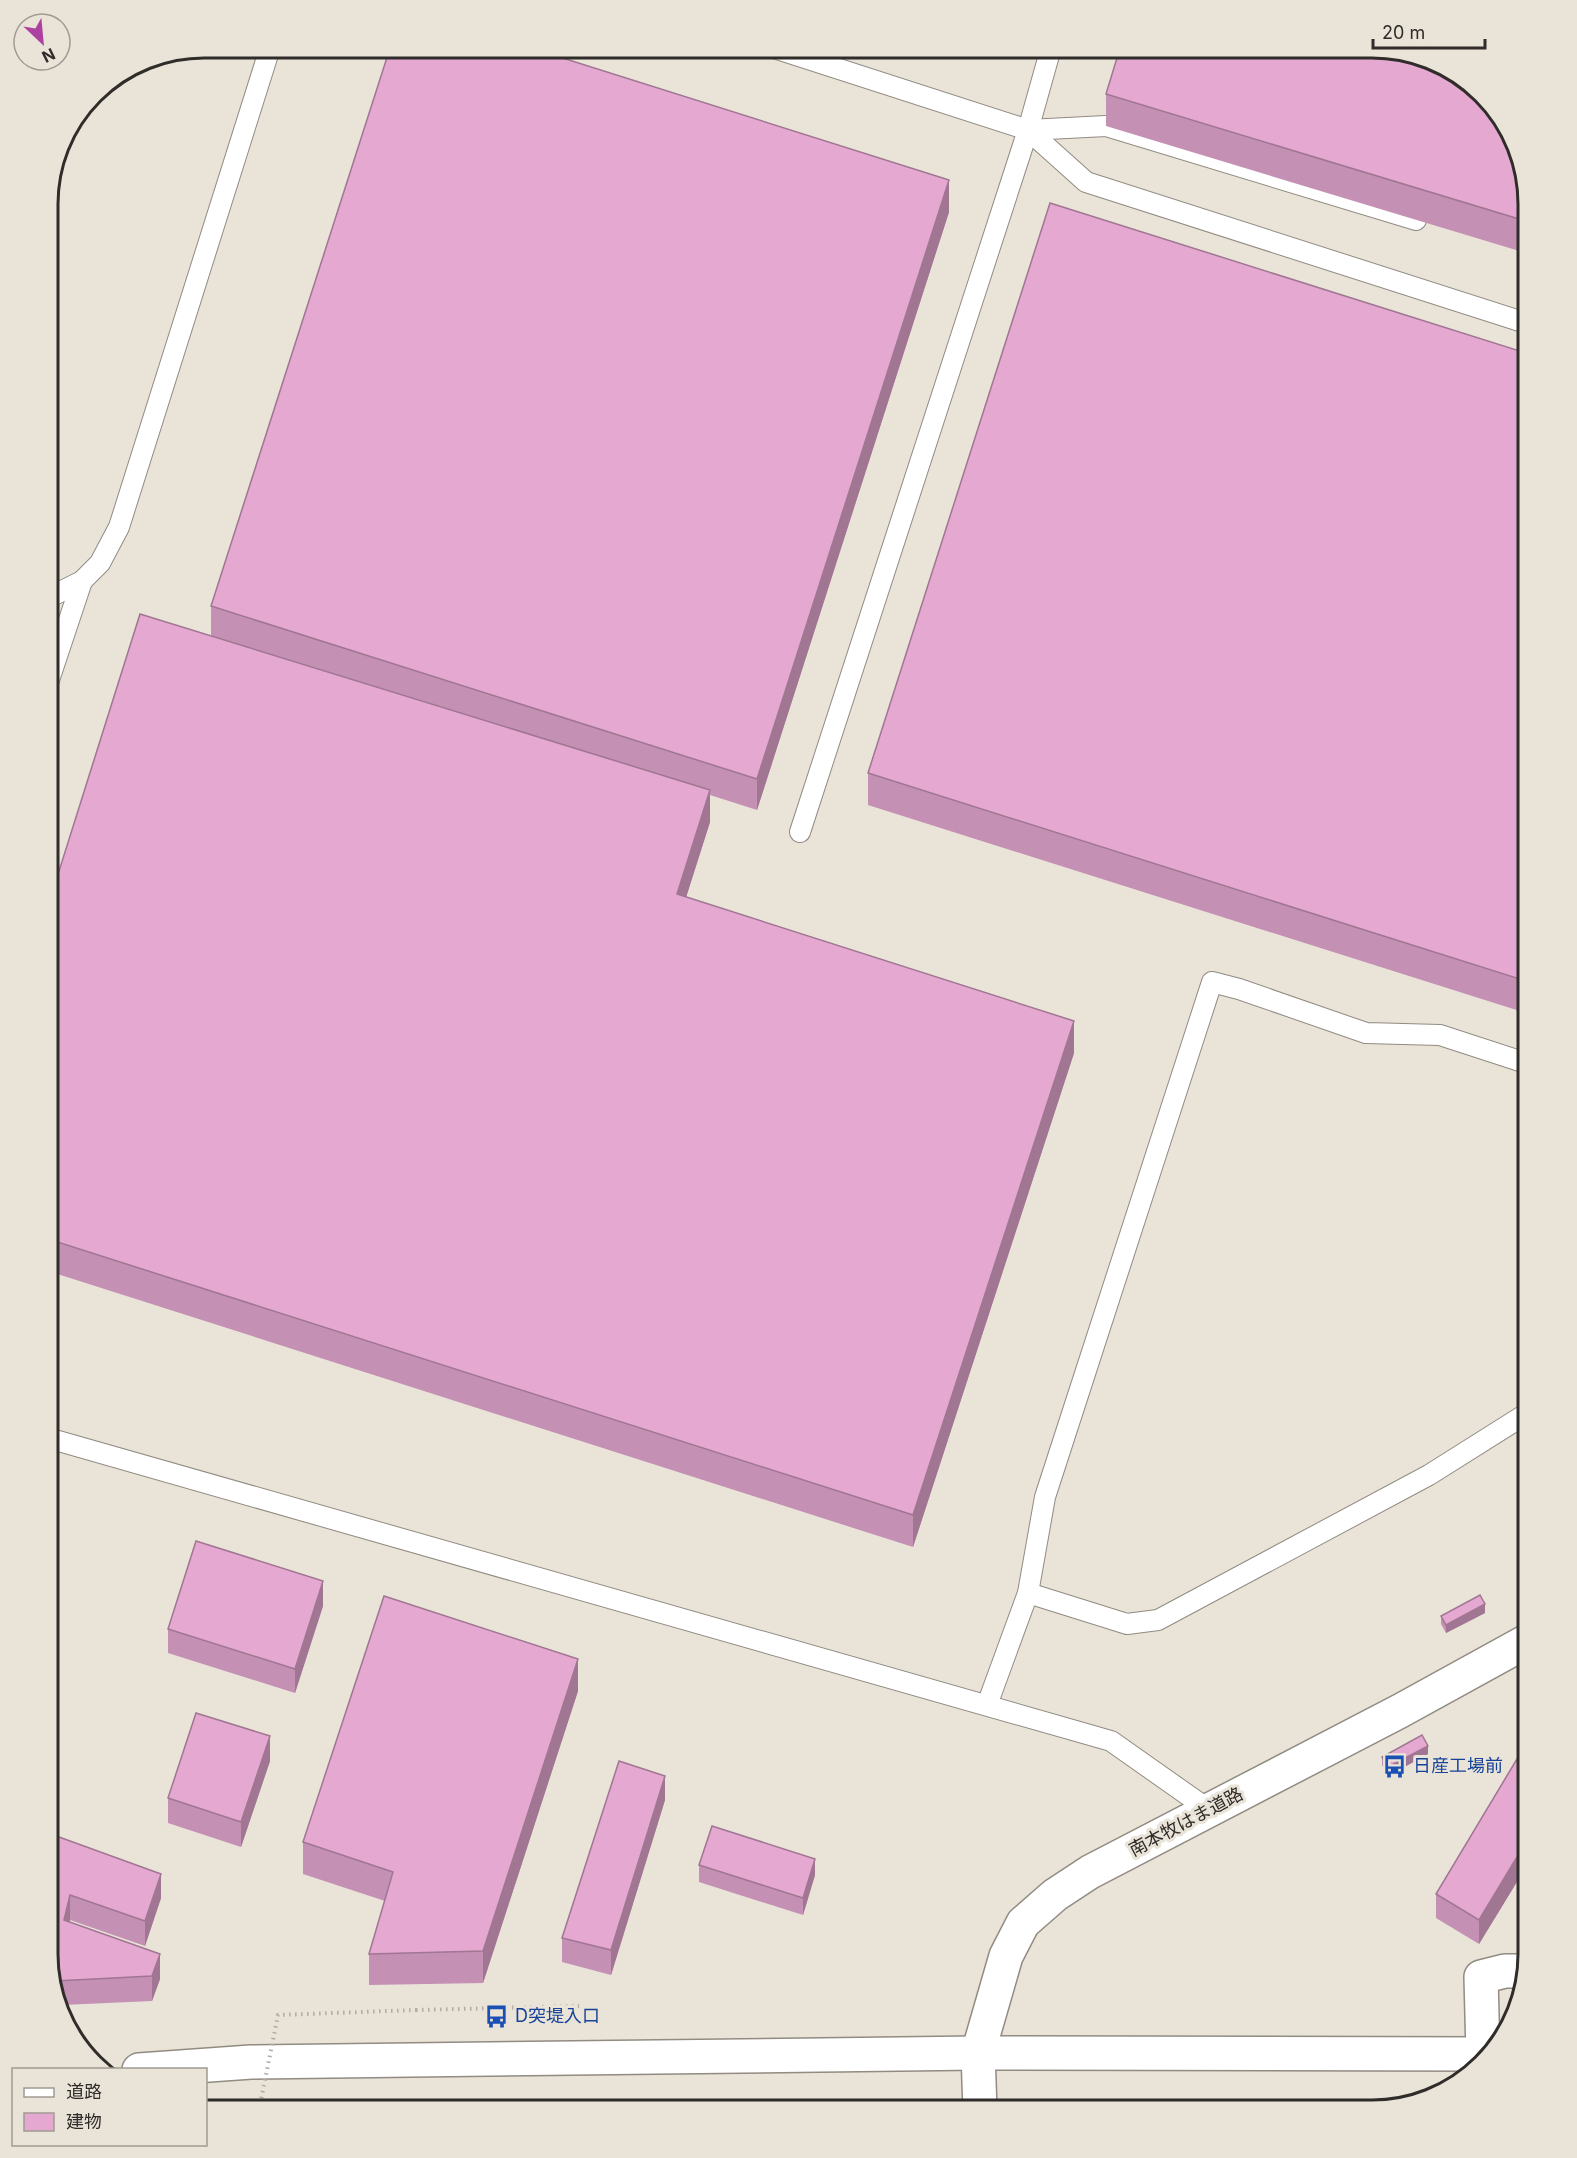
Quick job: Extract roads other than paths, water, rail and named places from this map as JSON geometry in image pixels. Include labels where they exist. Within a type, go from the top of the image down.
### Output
[{"type":"street","name":"南本牧はま道路","points":[[980,2100],[978,2053],[1006,1956],[1023,1923],[1055,1895],[1090,1872],[1400,1711],[1518,1646]]},
{"type":"street","points":[[1484,2047],[1481,1977],[1505,1971],[1517,1971]]},
{"type":"street","points":[[207,2075],[252,2062],[978,2053],[1478,2054]]},
{"type":"lane","points":[[59,593],[82,581],[100,563],[119,527],[267,58]]},
{"type":"lane","points":[[807,59],[1028,130],[1106,126],[1438,226]]},
{"type":"lane","points":[[800,832],[1028,130],[1049,59]]},
{"type":"lane","points":[[1028,130],[1086,182],[1518,320]]},
{"type":"lane","points":[[59,651],[82,581]]},
{"type":"lane","points":[[987,1705],[1028,1593],[1045,1497],[1212,982],[1239,988],[1366,1033],[1440,1035],[1518,1061]]},
{"type":"lane","points":[[1028,1593],[1127,1624],[1158,1620],[1429,1475],[1518,1419]]},
{"type":"lane","points":[[58,1441],[1111,1741],[1209,1810]]},
{"type":"place","name":"日産工場前","points":[[1395,1766]]},
{"type":"place","name":"D突堤入口","points":[[497,2016]]}]
